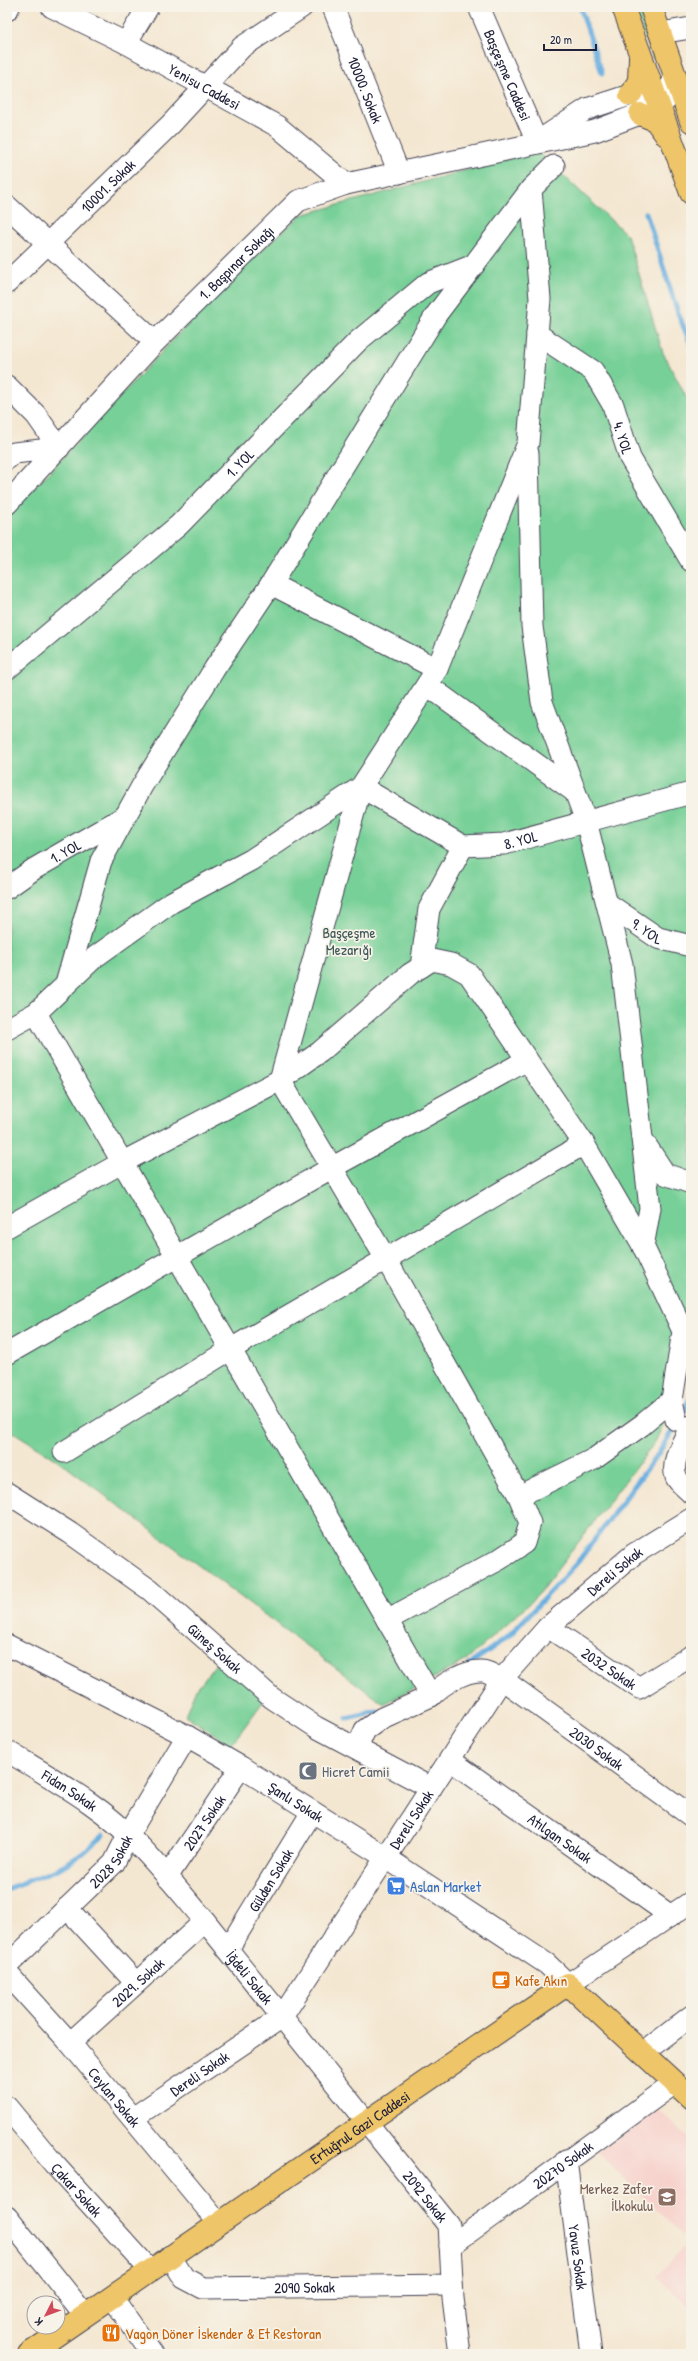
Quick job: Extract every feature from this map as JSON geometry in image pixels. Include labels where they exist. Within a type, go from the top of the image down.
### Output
[{"type":"main road","points":[[623,7],[640,51],[655,102],[691,193]]},
{"type":"main road","points":[[651,7],[689,113]]},
{"type":"main road","points":[[630,95],[639,81],[641,72],[640,51]]},
{"type":"main road","points":[[568,1984],[691,2098]]},
{"type":"main road","name":"Ertuğrul Gazi Caddesi","points":[[29,2354],[568,1984]]},
{"type":"street","name":"Yenisu Caddesi","points":[[52,7],[126,43],[277,126],[346,184]]},
{"type":"street","points":[[126,43],[148,7]]},
{"type":"street","points":[[206,87],[242,47],[302,7]]},
{"type":"street","name":"10000. Sokak","points":[[333,7],[399,173]]},
{"type":"street","name":"Başçeşme Caddesi","points":[[479,7],[537,142]]},
{"type":"street","points":[[660,33],[691,28]]},
{"type":"street","points":[[655,102],[676,76]]},
{"type":"street","name":"10001. Sokak","points":[[7,283],[206,87]]},
{"type":"street","points":[[537,142],[587,109],[630,95],[655,102],[676,105],[689,113]]},
{"type":"street","name":"1. Başpınar Sokağı","points":[[7,504],[155,342],[298,201],[346,184],[537,142],[595,131],[655,102]]},
{"type":"street","points":[[66,985],[101,860],[125,817],[215,668],[272,584],[436,315],[531,188],[554,166]]},
{"type":"street","points":[[531,188],[540,299],[528,443],[532,626],[542,702],[586,820],[622,964],[650,1208],[643,1247]]},
{"type":"street","points":[[7,206],[155,342]]},
{"type":"street","name":"1. YOL","points":[[7,669],[179,525],[358,341],[428,283],[474,266]]},
{"type":"street","name":"4. YOL","points":[[537,334],[593,371],[613,405],[630,458],[691,560]]},
{"type":"street","points":[[7,386],[36,415],[59,448],[14,453],[7,459]]},
{"type":"street","points":[[387,1620],[500,1559],[524,1543],[530,1523],[519,1496],[386,1259],[280,1080],[361,786],[432,677],[528,443]]},
{"type":"street","points":[[272,584],[432,677],[575,792]]},
{"type":"street","points":[[361,786],[463,846],[429,909],[421,967]]},
{"type":"street","points":[[7,1029],[36,1013],[95,957],[172,902],[251,860],[361,786]]},
{"type":"street","name":"8. YOL","points":[[463,846],[504,844],[586,820],[691,793]]},
{"type":"street","name":"1. YOL","points":[[7,888],[34,869],[125,817]]},
{"type":"street","name":"9. YOL","points":[[608,904],[658,938],[691,946]]},
{"type":"street","points":[[7,1227],[122,1162],[280,1080],[320,1052],[421,967],[432,960],[451,964],[469,974],[584,1144],[643,1247],[683,1331],[678,1453],[675,1469],[679,1482],[691,1493]]},
{"type":"street","points":[[36,1013],[428,1690]]},
{"type":"street","points":[[7,1354],[332,1167],[527,1060]]},
{"type":"street","points":[[642,1138],[665,1174],[691,1183]]},
{"type":"street","points":[[64,1452],[231,1349],[584,1144]]},
{"type":"street","points":[[519,1496],[594,1459],[642,1425],[680,1415]]},
{"type":"street","name":"Güneş Sokak","points":[[7,1494],[70,1533],[150,1590],[272,1698],[316,1727],[431,1788]]},
{"type":"street","name":"Dereli Sokak","points":[[133,2118],[282,2017],[502,1679],[548,1627],[634,1554],[691,1519]]},
{"type":"street","name":"2032 Sokak","points":[[548,1627],[639,1688],[691,1656]]},
{"type":"street","name":"Şanlı Sokak","points":[[7,1645],[187,1736],[241,1767],[385,1857],[547,1964],[568,1984]]},
{"type":"street","name":"2030 Sokak","points":[[356,1748],[365,1730],[382,1718],[428,1690],[437,1690],[470,1672],[483,1670],[502,1679],[691,1816]]},
{"type":"street","name":"2028 Sokak","points":[[7,1966],[114,1863],[128,1835],[187,1736]]},
{"type":"street","name":"Fidan Sokak","points":[[7,1751],[91,1803],[128,1835]]},
{"type":"street","name":"Atılgan Sokak","points":[[450,1760],[671,1916]]},
{"type":"street","name":"2027 Sokak","points":[[167,1877],[241,1767]]},
{"type":"street","name":"Gülden Sokak","points":[[228,1949],[312,1812]]},
{"type":"street","name":"İğdeli Sokak","points":[[128,1835],[205,1921],[366,2123]]},
{"type":"street","name":"Ertuğrul Gazi Caddesi","points":[[568,1984],[691,1902]]},
{"type":"street","points":[[67,1908],[136,1983]]},
{"type":"street","name":"2029. Sokak","points":[[70,2043],[205,1921]]},
{"type":"street","name":"Ceylan Sokak","points":[[7,1973],[70,2043],[219,2223]]},
{"type":"street","points":[[643,2053],[691,2016]]},
{"type":"street","name":"20270 Sokak","points":[[450,2246],[566,2160],[674,2083]]},
{"type":"street","name":"Çakar Sokak","points":[[7,2107],[54,2164],[150,2270]]},
{"type":"street","name":"2092 Sokak","points":[[366,2123],[449,2225],[452,2286],[460,2354]]},
{"type":"street","name":"Yavuz Sokak","points":[[566,2160],[592,2354]]},
{"type":"street","points":[[7,2217],[85,2315]]},
{"type":"street","name":"2090 Sokak","points":[[170,2256],[184,2278],[204,2288],[452,2286]]},
{"type":"street","points":[[112,2297],[152,2354]]},
{"type":"shaded area","name":"Merkez Zafer İlkokulu","points":[[656,2109],[691,2140],[691,2308],[657,2277],[689,2241],[598,2153]]},
{"type":"green space","points":[[634,7],[639,7],[656,52],[653,59]]},
{"type":"green space","name":"Başçeşme Mezarığı","points":[[537,151],[627,235],[663,353],[691,406],[691,1365],[655,1442],[538,1595],[467,1660],[384,1704],[56,1459],[7,1428],[7,517],[231,278],[301,215]]},
{"type":"green space","points":[[218,1661],[265,1699],[231,1745],[185,1715],[195,1691]]},
{"type":"waterway","points":[[580,7],[602,73]]},
{"type":"waterway","points":[[646,213],[678,313],[691,345]]},
{"type":"waterway","points":[[682,1417],[691,1396]]},
{"type":"waterway","points":[[470,1664],[509,1636],[577,1563],[658,1454],[676,1425]]},
{"type":"waterway","points":[[347,1718],[377,1711]]},
{"type":"waterway","points":[[7,1889],[56,1870],[81,1855],[103,1835]]},
{"type":"place","name":"Hicret Camii","points":[[308,1771]]},
{"type":"place","name":"Aslan Market","points":[[396,1886]]},
{"type":"place","name":"Kafe Akın","points":[[501,1980]]},
{"type":"place","name":"Merkez Zafer İlkokulu","points":[[667,2197]]},
{"type":"place","name":"Vagon Döner İskender & Et Restoran","points":[[111,2333]]}]
